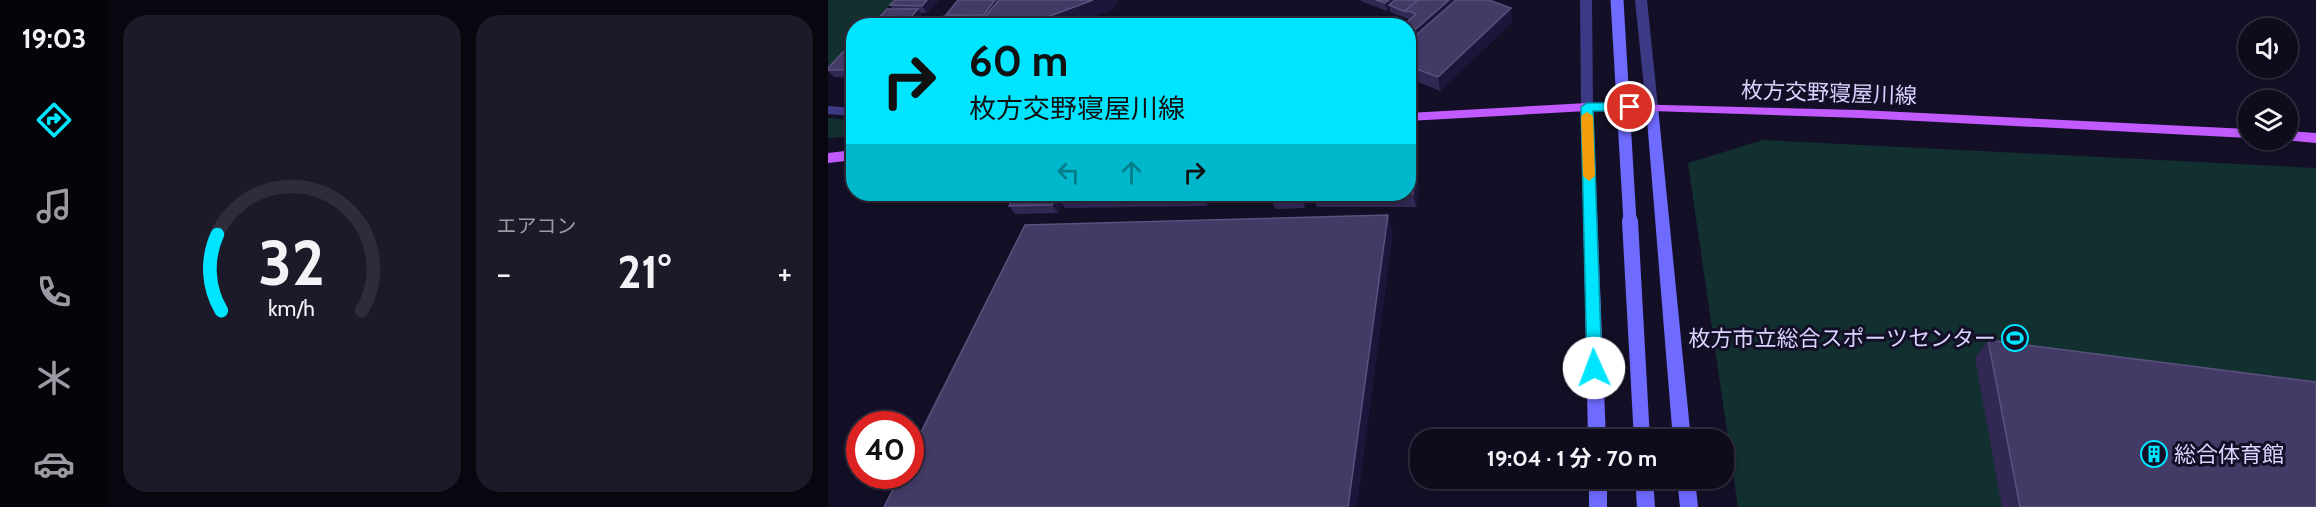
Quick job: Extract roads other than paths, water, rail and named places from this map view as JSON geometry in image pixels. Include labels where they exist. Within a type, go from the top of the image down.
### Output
[{"type":"main road","name":"枚方交野寝屋川線","points":[[1416,117],[1587,107],[1652,107],[1860,114],[2238,133]]},
{"type":"main road","points":[[2298,137],[2316,138]]},
{"type":"main road","points":[[828,158],[846,156]]},
{"type":"street","points":[[1586,0],[1596,429]]},
{"type":"street","points":[[1617,0],[1641,429]]},
{"type":"street","points":[[1641,0],[1681,429]]},
{"type":"street","points":[[828,110],[846,111]]},
{"type":"street","points":[[1598,489],[1598,507]]},
{"type":"street","points":[[1645,489],[1646,507]]},
{"type":"street","points":[[1687,489],[1689,507]]},
{"type":"place","name":"枚方市立総合スポーツセンター","points":[[2015,338]]},
{"type":"place","name":"総合体育館","points":[[2154,454]]}]
